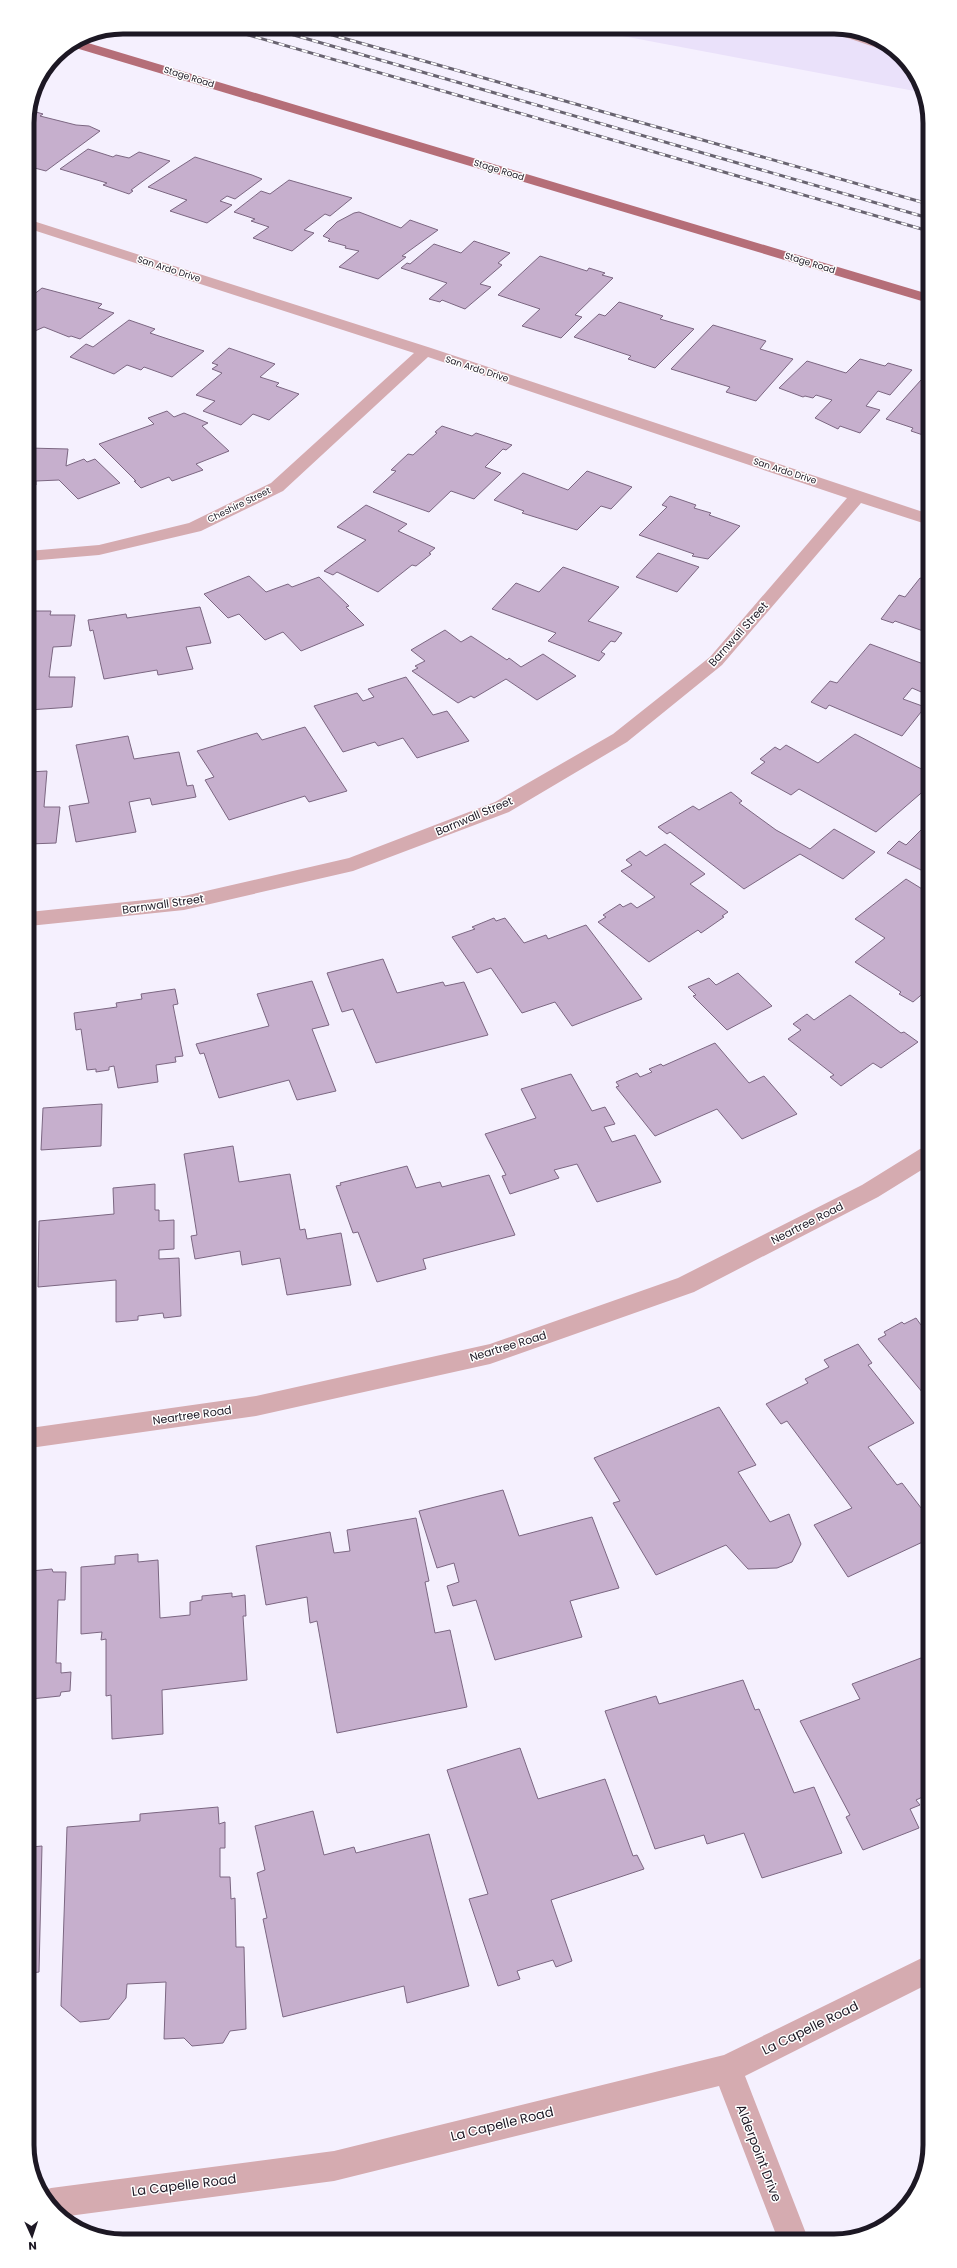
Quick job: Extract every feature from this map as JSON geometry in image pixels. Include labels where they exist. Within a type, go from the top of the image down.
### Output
[{"type":"main road","name":"Stage Road","points":[[80,45],[923,297]]},
{"type":"street","name":"San Ardo Drive","points":[[34,225],[425,351],[923,518]]},
{"type":"street","name":"Cheshire Street","points":[[34,555],[99,550],[195,527],[277,487],[425,351]]},
{"type":"street","name":"Barnwall Street","points":[[34,918],[184,903],[352,864],[502,807],[620,738],[716,661],[858,496]]},
{"type":"street","name":"Neartree Road","points":[[34,1437],[256,1406],[490,1354],[686,1285],[870,1191],[923,1158]]},
{"type":"street","name":"La Capelle Road","points":[[55,2202],[334,2166],[727,2069],[923,1971]]},
{"type":"street","name":"Alderpoint Drive","points":[[727,2069],[791,2234]]},
{"type":"shaded area","points":[[612,34],[840,34],[851,36],[873,43],[888,52],[905,69],[917,91]]},
{"type":"building","points":[[35,112],[43,114],[40,116],[76,125],[89,126],[100,131],[46,171],[34,168]]},
{"type":"building","points":[[88,149],[113,157],[116,155],[129,158],[139,152],[170,161],[131,190],[133,191],[129,194],[103,185],[107,183],[60,169]]},
{"type":"building","points":[[195,157],[262,179],[235,199],[227,196],[220,201],[232,205],[207,223],[170,211],[187,200],[148,187]]},
{"type":"building","points":[[289,180],[352,198],[330,216],[325,214],[304,230],[314,233],[292,251],[253,238],[269,227],[251,221],[255,219],[234,212],[261,191],[270,194]]},
{"type":"building","points":[[359,212],[401,228],[410,220],[438,230],[402,256],[406,257],[378,279],[339,267],[359,251],[345,248],[346,246],[328,241],[330,239],[323,236],[337,222]]},
{"type":"building","points":[[474,241],[510,253],[498,263],[502,265],[480,284],[491,287],[465,309],[442,300],[440,302],[429,299],[447,283],[401,268],[407,263],[410,264],[434,244],[461,253]]},
{"type":"building","points":[[540,256],[587,271],[589,268],[605,273],[602,275],[613,278],[575,315],[582,317],[561,338],[522,326],[540,309],[498,295]]},
{"type":"building","points":[[42,288],[102,304],[98,308],[114,313],[80,339],[71,336],[69,337],[44,327],[34,331],[34,294]]},
{"type":"building","points":[[619,302],[663,316],[660,319],[694,329],[655,368],[628,359],[631,356],[574,337],[599,314],[605,316]]},
{"type":"building","points":[[129,320],[155,329],[150,333],[204,351],[172,377],[144,367],[141,370],[127,365],[114,374],[70,357],[86,344],[93,347]]},
{"type":"building","points":[[713,325],[766,341],[760,349],[793,359],[756,401],[726,392],[730,387],[671,369]]},
{"type":"building","points":[[229,348],[275,364],[260,377],[279,383],[276,386],[299,394],[269,420],[253,414],[241,425],[203,411],[215,401],[196,395],[222,373],[212,369],[218,365],[212,363]]},
{"type":"building","points":[[860,359],[885,366],[888,363],[912,370],[890,395],[878,391],[866,406],[880,410],[860,433],[840,426],[838,429],[815,418],[832,400],[816,395],[813,398],[803,397],[779,388],[807,361],[846,373]]},
{"type":"building","points":[[921,380],[923,380],[923,435],[911,431],[913,428],[886,419]]},
{"type":"building","points":[[167,411],[174,417],[184,413],[208,423],[202,426],[229,451],[196,464],[203,470],[172,481],[169,477],[141,488],[134,481],[136,481],[99,444],[154,424],[148,418]]},
{"type":"building","points":[[442,426],[472,436],[476,433],[512,445],[506,450],[503,449],[485,467],[501,473],[474,499],[451,491],[429,512],[373,492],[396,471],[391,470],[408,454],[413,455],[437,433],[435,432]]},
{"type":"building","points":[[34,448],[68,449],[66,466],[84,459],[87,462],[95,459],[120,483],[78,499],[59,480],[36,481],[36,485],[34,485]]},
{"type":"building","points":[[587,471],[632,487],[611,509],[601,506],[577,530],[522,513],[524,511],[494,500],[523,473],[568,490]]},
{"type":"building","points":[[670,496],[696,505],[694,508],[711,513],[709,515],[740,526],[708,559],[692,556],[694,554],[639,535],[667,507],[662,505]]},
{"type":"building","points":[[366,505],[407,524],[398,531],[435,548],[429,553],[431,554],[416,566],[412,565],[378,592],[337,572],[333,575],[324,571],[366,540],[337,527]]},
{"type":"building","points":[[658,553],[699,567],[677,592],[636,577]]},
{"type":"building","points":[[563,567],[619,587],[588,621],[622,633],[615,642],[611,641],[601,652],[605,654],[599,661],[548,641],[556,633],[492,609],[516,583],[539,592]]},
{"type":"building","points":[[249,576],[266,592],[288,584],[292,587],[319,577],[349,606],[346,607],[364,625],[301,651],[283,632],[265,640],[239,614],[228,618],[204,594]]},
{"type":"building","points":[[920,578],[923,579],[923,631],[895,621],[893,623],[881,619],[899,595],[905,597]]},
{"type":"building","points":[[200,607],[211,643],[186,647],[193,669],[158,675],[157,670],[104,679],[93,630],[90,631],[88,620],[126,614],[127,618]]},
{"type":"building","points":[[34,611],[51,611],[50,615],[75,615],[71,646],[53,647],[49,677],[75,677],[72,707],[34,710]]},
{"type":"building","points":[[445,630],[461,642],[471,636],[507,660],[509,658],[521,667],[543,654],[576,676],[537,700],[506,679],[474,698],[471,696],[458,703],[412,671],[418,668],[415,666],[425,661],[411,650]]},
{"type":"building","points":[[870,644],[923,664],[923,693],[912,688],[903,699],[923,706],[923,710],[902,736],[829,705],[826,709],[811,702],[830,681],[837,683]]},
{"type":"building","points":[[406,677],[433,715],[447,711],[469,741],[417,758],[403,738],[378,746],[375,742],[343,752],[314,706],[357,693],[363,701],[374,697],[368,689]]},
{"type":"building","points":[[305,727],[347,791],[309,802],[305,796],[229,820],[205,780],[214,777],[197,751],[257,733],[262,740]]},
{"type":"building","points":[[855,734],[923,770],[923,791],[876,832],[799,789],[791,795],[751,773],[765,762],[760,759],[775,747],[780,750],[786,745],[818,763]]},
{"type":"building","points":[[128,736],[134,759],[179,752],[187,786],[193,785],[196,797],[152,805],[150,798],[129,802],[136,832],[76,842],[69,806],[89,803],[76,745]]},
{"type":"building","points":[[47,771],[44,807],[60,807],[56,843],[34,844],[34,772]]},
{"type":"building","points":[[731,792],[742,801],[739,803],[776,830],[810,849],[834,829],[875,852],[843,879],[800,854],[744,889],[670,832],[667,834],[658,827],[693,806],[699,810]]},
{"type":"building","points":[[923,828],[923,871],[887,853],[899,841],[906,845]]},
{"type":"building","points":[[665,844],[705,874],[690,884],[728,912],[722,916],[724,917],[701,933],[698,930],[649,962],[598,922],[606,917],[603,915],[620,904],[623,907],[631,903],[637,908],[655,897],[621,871],[632,865],[626,860],[640,851],[646,856]]},
{"type":"building","points":[[906,879],[923,890],[923,993],[913,1002],[899,994],[901,992],[855,962],[885,938],[855,919]]},
{"type":"building","points":[[494,918],[496,921],[505,918],[524,943],[546,935],[548,939],[586,925],[642,999],[572,1026],[555,1002],[522,1013],[491,968],[477,973],[452,937],[475,929],[472,927]]},
{"type":"building","points":[[383,959],[397,993],[443,982],[445,986],[464,982],[488,1035],[376,1063],[353,1009],[342,1012],[327,973]]},
{"type":"building","points":[[738,973],[772,1006],[727,1030],[693,996],[696,995],[688,987],[709,978],[716,985]]},
{"type":"building","points":[[312,981],[329,1025],[312,1029],[336,1091],[297,1100],[289,1080],[219,1098],[204,1053],[200,1054],[196,1044],[269,1026],[257,994]]},
{"type":"building","points":[[175,989],[178,1004],[173,1005],[183,1056],[175,1057],[176,1062],[156,1065],[158,1082],[118,1088],[114,1066],[109,1067],[109,1070],[96,1072],[96,1069],[87,1070],[81,1029],[76,1030],[74,1013],[117,1007],[116,1003],[142,999],[141,994]]},
{"type":"building","points":[[850,995],[901,1033],[904,1032],[918,1042],[881,1068],[873,1063],[841,1086],[830,1077],[834,1075],[788,1039],[801,1030],[793,1024],[807,1014],[814,1020]]},
{"type":"building","points":[[715,1043],[749,1083],[764,1076],[797,1114],[742,1139],[717,1109],[655,1136],[616,1087],[619,1086],[616,1082],[637,1073],[640,1077],[652,1072],[649,1069],[661,1064],[663,1066]]},
{"type":"building","points":[[571,1074],[592,1111],[605,1107],[615,1124],[604,1127],[612,1142],[635,1135],[661,1182],[597,1202],[577,1164],[554,1170],[559,1178],[510,1194],[502,1176],[506,1175],[485,1134],[536,1118],[521,1089]]},
{"type":"building","points":[[102,1104],[101,1146],[41,1150],[43,1108]]},
{"type":"building","points":[[233,1146],[239,1182],[290,1174],[300,1230],[305,1229],[307,1239],[341,1233],[351,1285],[287,1295],[280,1258],[242,1265],[240,1251],[195,1259],[191,1236],[197,1235],[184,1154]]},
{"type":"building","points":[[407,1166],[416,1188],[440,1182],[442,1187],[489,1175],[515,1235],[423,1259],[426,1269],[377,1282],[358,1232],[353,1233],[336,1186],[341,1185],[340,1183]]},
{"type":"building","points":[[155,1184],[155,1210],[159,1210],[159,1221],[174,1220],[174,1249],[159,1250],[159,1259],[179,1258],[181,1316],[164,1318],[163,1313],[138,1316],[138,1320],[116,1322],[116,1280],[38,1287],[39,1221],[114,1214],[113,1188]]},
{"type":"building","points":[[916,1318],[921,1325],[923,1324],[923,1393],[878,1339],[886,1335],[884,1332],[902,1322],[904,1324]]},
{"type":"building","points":[[858,1344],[872,1363],[868,1365],[914,1423],[868,1447],[897,1485],[902,1483],[923,1510],[923,1542],[848,1577],[814,1525],[852,1508],[787,1421],[781,1424],[766,1404],[808,1383],[805,1379],[829,1367],[824,1360]]},
{"type":"building","points":[[719,1407],[756,1465],[738,1472],[770,1522],[789,1514],[801,1544],[792,1562],[777,1568],[748,1569],[726,1545],[656,1575],[613,1503],[620,1501],[594,1458]]},
{"type":"building","points":[[503,1490],[519,1536],[592,1517],[619,1588],[570,1601],[582,1637],[495,1660],[476,1600],[453,1606],[447,1586],[459,1582],[454,1563],[437,1568],[419,1511]]},
{"type":"building","points":[[416,1518],[429,1581],[425,1582],[435,1633],[450,1630],[467,1707],[337,1733],[317,1621],[310,1623],[307,1597],[266,1605],[256,1546],[330,1532],[334,1553],[350,1551],[347,1530]]},
{"type":"building","points":[[138,1554],[138,1562],[158,1560],[160,1618],[190,1615],[190,1602],[202,1600],[202,1596],[232,1593],[232,1597],[245,1595],[246,1616],[243,1616],[247,1680],[162,1690],[163,1734],[112,1739],[111,1695],[106,1696],[106,1639],[101,1640],[102,1632],[81,1634],[81,1567],[115,1564],[115,1556]]},
{"type":"building","points":[[52,1569],[53,1572],[66,1572],[65,1600],[58,1600],[56,1663],[61,1663],[61,1673],[71,1672],[70,1691],[61,1692],[60,1696],[34,1699],[34,1571]]},
{"type":"building","points":[[923,1657],[923,1797],[916,1800],[920,1805],[910,1809],[919,1828],[863,1850],[846,1817],[850,1815],[800,1721],[860,1699],[852,1684]]},
{"type":"building","points":[[743,1680],[755,1710],[759,1709],[794,1793],[814,1787],[842,1853],[762,1878],[744,1833],[707,1844],[704,1835],[655,1849],[605,1711],[656,1696],[659,1704]]},
{"type":"building","points":[[520,1748],[538,1799],[605,1779],[633,1856],[637,1855],[644,1869],[551,1900],[572,1961],[556,1967],[553,1960],[517,1971],[520,1979],[498,1986],[469,1899],[488,1894],[447,1770]]},
{"type":"building","points":[[218,1807],[219,1824],[225,1822],[225,1848],[220,1848],[220,1877],[230,1877],[231,1899],[235,1898],[236,1947],[244,1947],[246,2029],[230,2031],[223,2043],[192,2046],[184,2038],[164,2039],[166,1982],[127,1984],[126,1998],[109,2019],[80,2022],[61,2006],[67,1827],[140,1821],[140,1814]]},
{"type":"building","points":[[313,1811],[324,1855],[354,1847],[356,1853],[429,1834],[469,1986],[407,2003],[404,1986],[283,2017],[263,1919],[267,1918],[257,1873],[265,1870],[255,1826]]},
{"type":"building","points":[[42,1846],[39,1972],[34,1973],[34,1847]]},
{"type":"railway","points":[[245,34],[923,229]]},
{"type":"railway","points":[[290,34],[923,216]]},
{"type":"railway","points":[[329,34],[923,202]]}]
